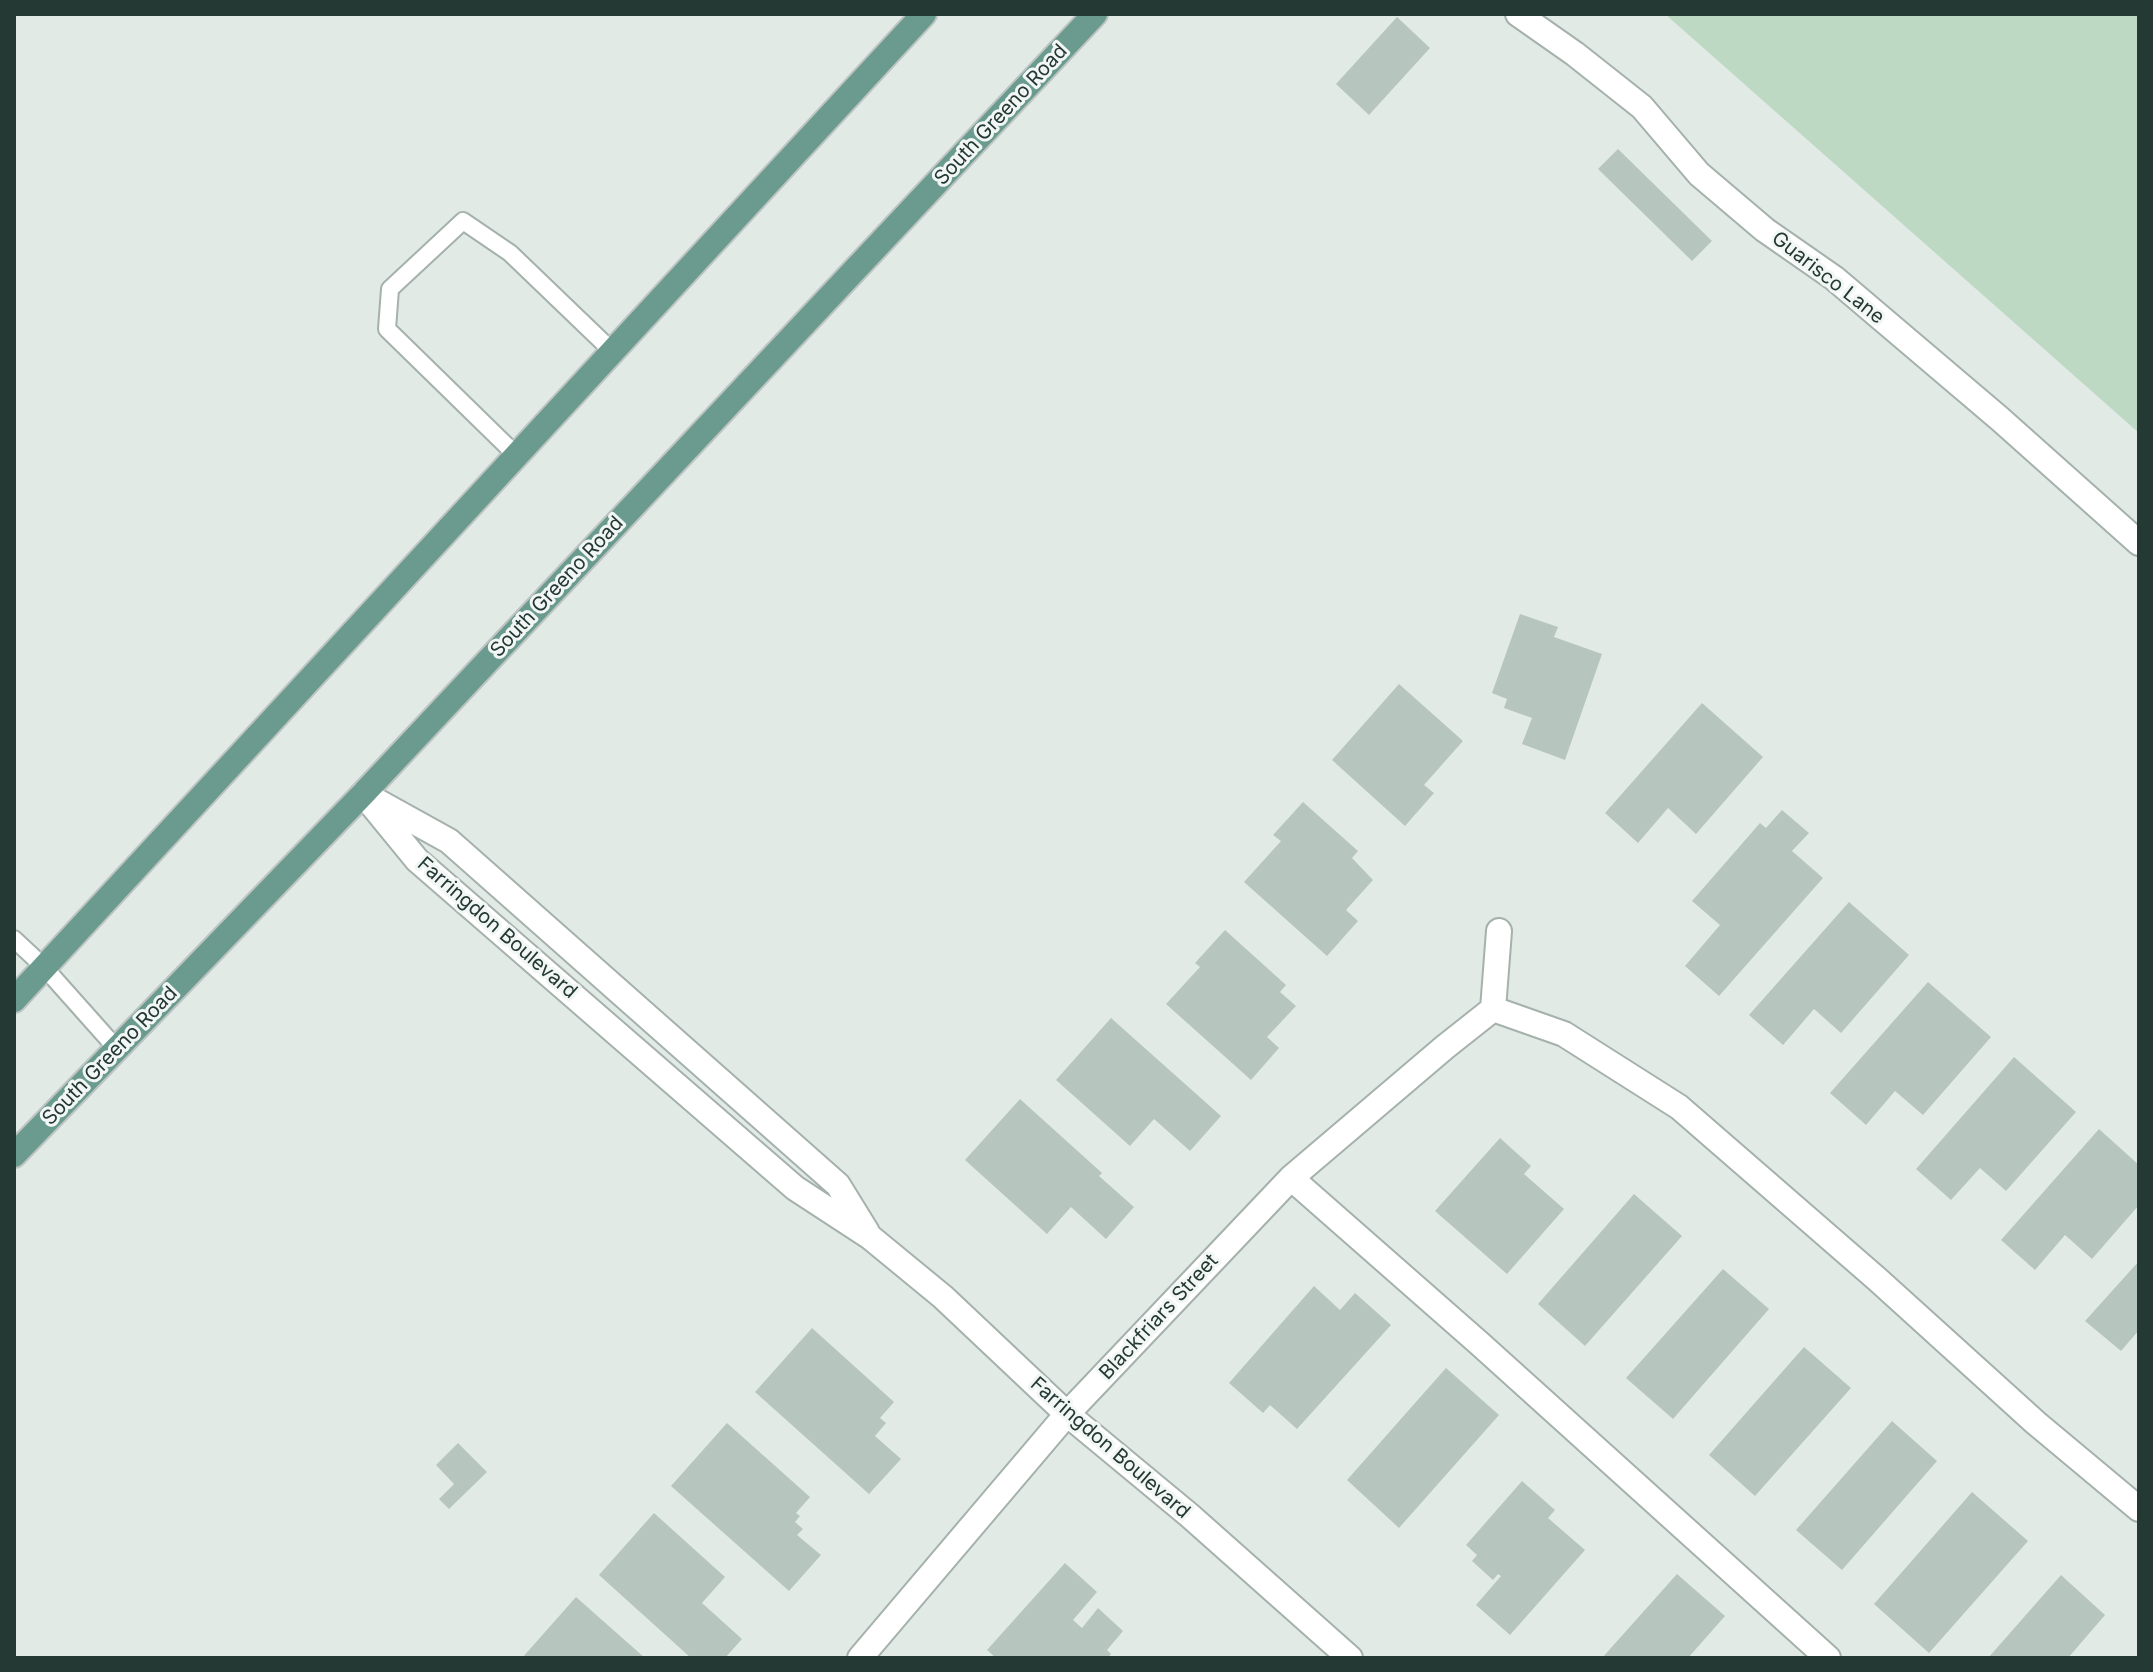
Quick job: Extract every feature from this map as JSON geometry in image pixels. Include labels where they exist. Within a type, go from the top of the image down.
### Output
[{"type":"main road","points":[[14,1000],[924,14]]},
{"type":"main road","name":"South Greeno Road","points":[[14,1155],[363,794],[1095,14]]},
{"type":"street","name":"Guarisco Lane","points":[[1518,14],[1642,107],[1699,174],[1765,230],[1834,278],[2000,419],[2139,543]]},
{"type":"street","name":"Farringdon Boulevard","points":[[363,794],[449,841],[838,1185],[870,1237]]},
{"type":"street","name":"Farringdon Boulevard","points":[[363,794],[417,860],[795,1188],[870,1237],[943,1297],[1067,1414],[1189,1515],[1350,1658]]},
{"type":"street","points":[[1499,931],[1493,1009],[1564,1034],[1679,1107],[1877,1279],[2036,1423],[2139,1509]]},
{"type":"street","name":"Blackfriars Street","points":[[874,1653],[1067,1414],[1291,1178],[1493,1009]]},
{"type":"street","points":[[1291,1178],[1828,1658]]},
{"type":"lane","points":[[516,455],[387,329],[390,289],[463,221],[510,253],[612,351]]},
{"type":"lane","points":[[14,939],[44,967],[117,1049]]},
{"type":"green space","points":[[1665,14],[2139,14],[2139,433]]},
{"type":"building","points":[[1397,17],[1430,48],[1369,115],[1336,84]]},
{"type":"building","points":[[1618,149],[1712,241],[1692,261],[1598,169]]},
{"type":"building","points":[[1520,614],[1558,627],[1554,637],[1602,654],[1565,760],[1522,744],[1532,718],[1504,708],[1507,699],[1492,693]]},
{"type":"building","points":[[1399,684],[1463,741],[1424,785],[1434,793],[1405,826],[1332,760]]},
{"type":"building","points":[[1702,703],[1763,757],[1696,834],[1668,808],[1638,843],[1605,813]]},
{"type":"building","points":[[1303,802],[1358,851],[1352,858],[1373,880],[1346,910],[1358,921],[1327,956],[1244,882],[1281,841],[1273,835]]},
{"type":"building","points":[[1782,810],[1809,833],[1792,851],[1823,878],[1719,996],[1685,966],[1720,925],[1692,901],[1760,823],[1766,828]]},
{"type":"building","points":[[1849,902],[1909,955],[1841,1033],[1814,1009],[1783,1045],[1749,1015]]},
{"type":"building","points":[[1225,930],[1286,985],[1280,992],[1296,1006],[1267,1037],[1279,1048],[1251,1080],[1166,1004],[1200,967],[1195,963]]},
{"type":"building","points":[[1928,982],[1991,1037],[1923,1115],[1895,1091],[1866,1125],[1830,1093]]},
{"type":"building","points":[[1111,1018],[1221,1116],[1190,1151],[1154,1119],[1130,1146],[1056,1080]]},
{"type":"building","points":[[2014,1057],[2076,1112],[2006,1191],[1980,1168],[1951,1200],[1916,1169]]},
{"type":"building","points":[[1020,1099],[1102,1173],[1099,1176],[1134,1207],[1106,1239],[1071,1207],[1047,1234],[965,1160]]},
{"type":"building","points":[[2099,1129],[2139,1165],[2139,1205],[2092,1259],[2065,1235],[2035,1270],[2001,1240]]},
{"type":"building","points":[[1500,1138],[1531,1166],[1524,1174],[1564,1209],[1507,1274],[1435,1211]]},
{"type":"building","points":[[1634,1194],[1682,1236],[1585,1346],[1538,1304]]},
{"type":"building","points":[[2139,1261],[2139,1330],[2121,1351],[2085,1321]]},
{"type":"building","points":[[1723,1269],[1769,1309],[1673,1419],[1626,1378]]},
{"type":"building","points":[[1314,1286],[1340,1310],[1355,1293],[1391,1325],[1297,1429],[1270,1405],[1263,1413],[1229,1383]]},
{"type":"building","points":[[812,1328],[894,1402],[880,1418],[886,1423],[875,1436],[901,1459],[869,1494],[755,1392]]},
{"type":"building","points":[[1804,1347],[1851,1388],[1755,1496],[1709,1455]]},
{"type":"building","points":[[1446,1368],[1499,1415],[1399,1528],[1347,1480]]},
{"type":"building","points":[[1892,1421],[1937,1461],[1842,1570],[1796,1530]]},
{"type":"building","points":[[727,1423],[810,1497],[796,1513],[800,1516],[795,1522],[803,1529],[797,1535],[821,1555],[789,1591],[671,1486]]},
{"type":"building","points":[[458,1443],[487,1472],[449,1509],[439,1499],[454,1484],[436,1465]]},
{"type":"building","points":[[1522,1481],[1555,1510],[1548,1518],[1585,1550],[1510,1635],[1476,1605],[1501,1576],[1498,1574],[1493,1580],[1472,1561],[1477,1555],[1466,1545]]},
{"type":"building","points":[[1972,1492],[2028,1541],[1929,1653],[1874,1604]]},
{"type":"building","points":[[654,1513],[725,1577],[702,1603],[742,1639],[725,1658],[691,1658],[599,1575]]},
{"type":"building","points":[[1065,1563],[1097,1592],[1073,1620],[1082,1628],[1098,1608],[1123,1631],[1107,1650],[1111,1654],[1108,1658],[996,1658],[987,1650]]},
{"type":"building","points":[[1677,1574],[1725,1616],[1688,1658],[1602,1658]]},
{"type":"building","points":[[2061,1575],[2105,1615],[2068,1658],[1988,1658]]},
{"type":"building","points":[[576,1597],[645,1658],[522,1658]]}]
